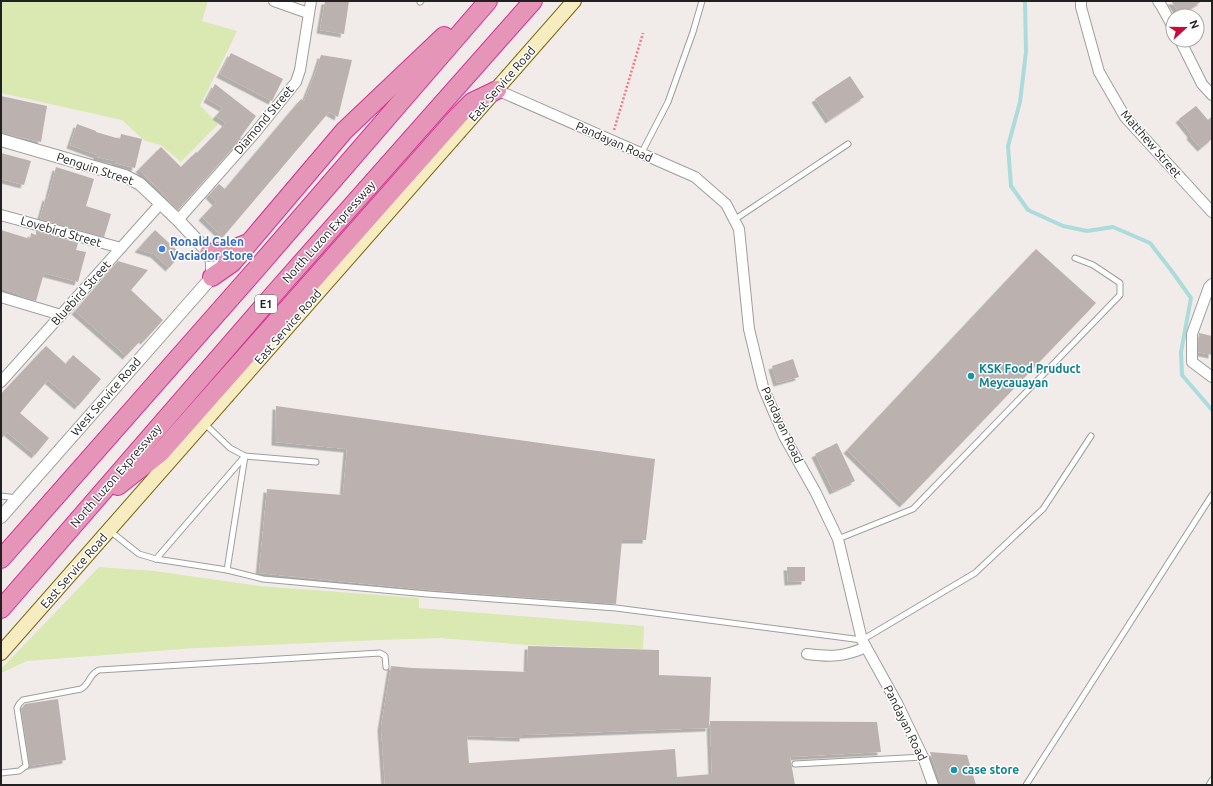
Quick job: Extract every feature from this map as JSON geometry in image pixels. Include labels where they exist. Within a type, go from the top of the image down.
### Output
[{"type":"highway","points":[[212,277],[232,263],[344,131],[481,1]]},
{"type":"highway","name":"E1","points":[[1,559],[253,273],[488,1]]},
{"type":"highway","name":"North Luzon Expressway","points":[[1,608],[280,287],[533,1]]},
{"type":"highway","points":[[83,514],[160,453],[458,116],[472,102],[497,90]]},
{"type":"highway","points":[[209,253],[228,251],[248,243]]},
{"type":"main road","name":"East Service Road","points":[[1,653],[574,1]]},
{"type":"street","points":[[274,1],[308,13]]},
{"type":"street","name":"Diamond Street","points":[[178,220],[254,134],[296,82],[300,70],[311,1]]},
{"type":"street","name":"Matthew Street","points":[[1081,1],[1081,7],[1099,72],[1125,117],[1212,212]]},
{"type":"street","points":[[1158,1],[1165,12]]},
{"type":"street","points":[[1184,48],[1202,84],[1212,95]]},
{"type":"street","name":"Pandayan Road","points":[[497,90],[695,177],[726,204],[738,229],[749,329],[763,387],[784,436],[816,493],[838,539],[864,643],[897,703],[924,757],[933,785]]},
{"type":"street","name":"Penguin Street","points":[[1,140],[125,176],[140,184],[178,220],[209,253]]},
{"type":"street","name":"Bluebird Street","points":[[2,379],[161,203]]},
{"type":"street","name":"Lovebird Street","points":[[1,215],[120,248]]},
{"type":"street","points":[[209,253],[212,262],[212,277]]},
{"type":"street","name":"West Service Road","points":[[1,517],[212,277]]},
{"type":"street","points":[[1212,284],[1209,287],[1192,334],[1192,362],[1212,377]]},
{"type":"street","points":[[1,297],[61,315]]},
{"type":"street","points":[[808,654],[829,656],[852,653],[864,643]]},
{"type":"lane","points":[[641,154],[668,102],[694,32],[702,1]]},
{"type":"lane","points":[[734,220],[848,144]]},
{"type":"lane","points":[[838,539],[913,509],[1120,295],[1120,284],[1093,265],[1075,258]]},
{"type":"lane","points":[[204,423],[230,448],[245,456],[316,462]]},
{"type":"lane","points":[[109,530],[139,554],[156,559],[227,570],[263,579],[427,594],[616,608],[864,643],[975,574],[1043,509],[1091,436]]},
{"type":"lane","points":[[156,559],[245,456]]},
{"type":"lane","points":[[227,570],[245,456]]},
{"type":"lane","points":[[1026,785],[1212,495]]},
{"type":"lane","points":[[1,496],[18,498]]},
{"type":"lane","points":[[1,773],[19,771],[26,766],[17,708],[19,704],[23,700],[81,689],[87,685],[92,674],[99,670],[380,653],[385,656],[386,667]]},
{"type":"lane","points":[[795,764],[924,757]]},
{"type":"lane","points":[[1209,785],[1212,780]]},
{"type":"path","points":[[611,141],[643,33]]},
{"type":"green space","points":[[1,1],[208,1],[202,21],[237,31],[200,105],[218,124],[181,162],[161,145],[145,141],[122,120],[1,93]]},
{"type":"green space","points":[[99,567],[154,571],[259,586],[419,598],[419,608],[644,626],[643,649],[528,645],[440,638],[379,640],[196,648],[27,661],[1,673],[1,669]]},
{"type":"building","points":[[325,1],[349,1],[344,34],[320,30]]},
{"type":"building","points":[[1171,1],[1202,1],[1192,8],[1176,8]]},
{"type":"building","points":[[231,53],[283,79],[272,101],[220,74]]},
{"type":"building","points":[[321,55],[352,60],[338,117],[329,112],[223,237],[202,217],[216,202],[209,195],[219,184],[225,189],[301,99],[304,101]]},
{"type":"building","points":[[850,76],[864,97],[829,120],[815,99]]},
{"type":"building","points":[[215,84],[256,116],[240,138],[241,139],[178,210],[139,169],[161,147],[181,167],[226,123],[216,116],[223,108],[207,99]]},
{"type":"building","points":[[1,96],[47,106],[41,142],[1,133]]},
{"type":"building","points":[[1196,106],[1208,120],[1212,116],[1212,139],[1201,148],[1190,136],[1191,134],[1179,119]]},
{"type":"building","points":[[77,124],[96,132],[120,139],[121,134],[142,139],[135,168],[97,157],[97,155],[70,145]]},
{"type":"building","points":[[1,153],[31,161],[24,185],[1,179]]},
{"type":"building","points":[[56,167],[94,179],[86,206],[111,214],[104,237],[40,219],[46,197],[48,198]]},
{"type":"building","points":[[1,230],[30,239],[31,233],[36,235],[36,231],[78,243],[76,250],[86,252],[78,282],[44,273],[36,301],[1,288]]},
{"type":"building","name":"Ronald Calen Vaciador Store","points":[[155,230],[181,254],[169,268],[154,254],[138,249]]},
{"type":"building","name":"KSK Food Pruduct Meycauayan","points":[[1036,249],[1096,303],[903,504],[847,450]]},
{"type":"building","points":[[118,261],[148,270],[131,290],[163,320],[144,341],[142,339],[126,356],[75,311]]},
{"type":"building","points":[[1199,333],[1212,336],[1212,355],[1198,352]]},
{"type":"building","points":[[46,346],[66,364],[73,355],[101,379],[78,406],[48,380],[20,413],[49,438],[35,455],[7,432],[1,439],[1,394]]},
{"type":"building","points":[[793,359],[799,377],[777,383],[772,366]]},
{"type":"building","points":[[276,406],[655,459],[646,540],[622,540],[616,604],[427,590],[259,573],[267,489],[343,495],[347,449],[275,442]]},
{"type":"building","points":[[837,443],[855,481],[833,491],[815,454]]},
{"type":"building","points":[[787,567],[805,567],[805,581],[788,582]]},
{"type":"building","points":[[528,646],[659,650],[659,675],[711,677],[709,728],[523,735],[523,738],[467,736],[469,763],[675,749],[677,777],[712,774],[710,721],[877,722],[881,752],[790,757],[795,785],[385,785],[381,727],[391,666],[527,672]]},
{"type":"building","points":[[58,699],[66,760],[30,766],[21,709],[25,704]]},
{"type":"building","name":"case store","points":[[930,752],[967,755],[976,785],[942,785]]},
{"type":"waterway","points":[[1025,1],[1026,52],[1020,102],[1008,146],[1011,186],[1028,210],[1063,226],[1087,231],[1113,227],[1150,243],[1191,298],[1181,352],[1182,375],[1212,410]]},
{"type":"place","name":"Ronald Calen Vaciador Store","points":[[162,249]]},
{"type":"place","name":"KSK Food Pruduct Meycauayan","points":[[971,376]]},
{"type":"place","name":"case store","points":[[954,770]]}]
